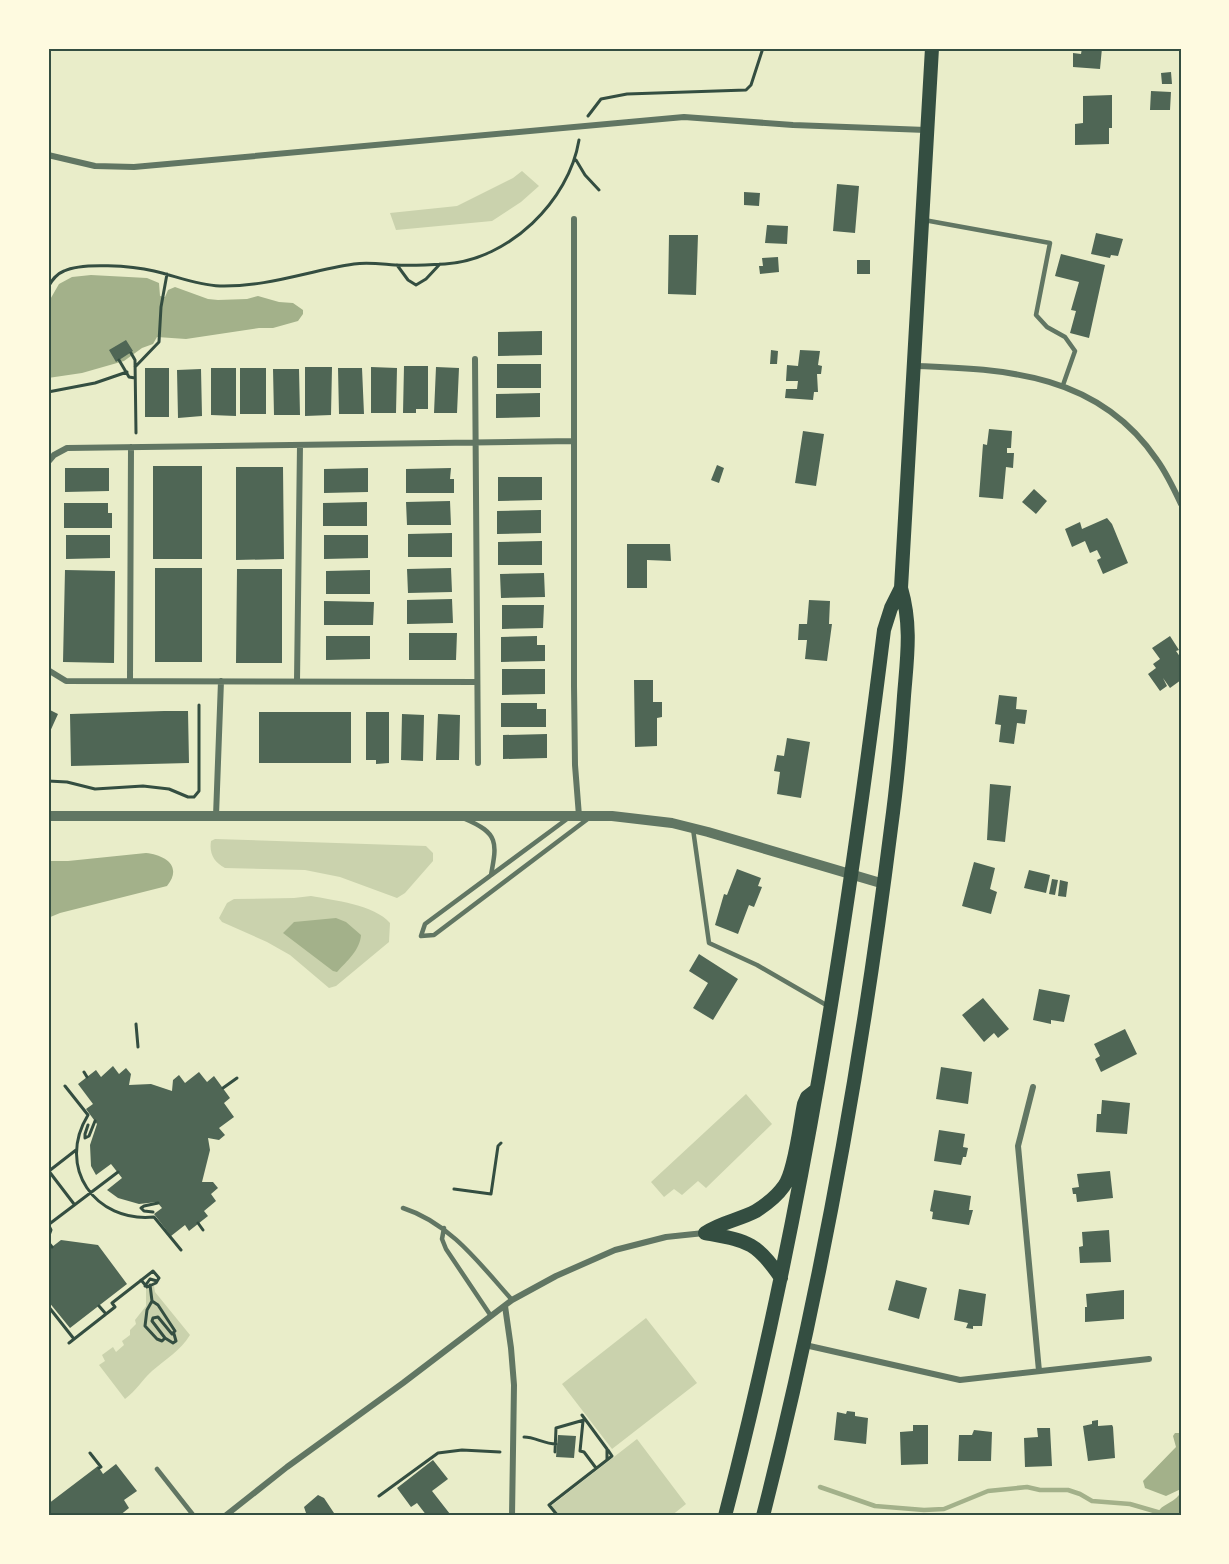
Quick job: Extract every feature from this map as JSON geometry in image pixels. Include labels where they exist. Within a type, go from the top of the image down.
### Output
[{"type":"main road","points":[[763,1516],[791,1406],[854,1090],[900,761],[909,635],[907,610],[901,588],[932,48]]},
{"type":"main road","points":[[725,1516],[754,1402],[781,1278],[818,1088],[852,874],[884,630],[901,588]]},
{"type":"main road","points":[[705,1233],[719,1224],[756,1211],[772,1200],[786,1184],[804,1104],[807,1097],[818,1088]]},
{"type":"main road","points":[[705,1233],[738,1239],[752,1245],[766,1256],[781,1278]]},
{"type":"street","points":[[48,155],[95,166],[134,167],[684,117],[794,125],[927,130]]},
{"type":"street","points":[[574,219],[576,816]]},
{"type":"street","points":[[475,359],[478,763]]},
{"type":"street","points":[[914,366],[1005,371],[1063,385],[1083,394],[1118,416],[1132,429],[1157,460],[1181,504]]},
{"type":"street","points":[[48,462],[54,454],[67,448],[574,441]]},
{"type":"street","points":[[297,681],[300,445]]},
{"type":"street","points":[[130,681],[131,447]]},
{"type":"street","points":[[48,670],[66,681],[477,682]]},
{"type":"street","points":[[216,816],[221,681]]},
{"type":"street","points":[[48,816],[592,816],[646,819],[692,828],[884,884]]},
{"type":"street","points":[[1034,1088],[1018,1146],[1039,1371]]},
{"type":"street","points":[[225,1516],[287,1467],[512,1300],[556,1276],[615,1250],[666,1237],[705,1233]]},
{"type":"street","points":[[505,1306],[513,1385],[512,1516]]},
{"type":"street","points":[[804,1345],[960,1380],[1149,1359]]},
{"type":"lane","points":[[921,220],[1050,243],[1036,315],[1047,327],[1065,338],[1075,351],[1063,385]]},
{"type":"lane","points":[[458,816],[477,824],[493,838],[496,856],[491,875]]},
{"type":"lane","points":[[576,816],[425,924],[421,936],[434,935],[592,816]]},
{"type":"lane","points":[[692,828],[710,943],[757,964],[830,1007]]},
{"type":"lane","points":[[403,1208],[428,1218],[444,1228],[468,1250],[512,1300]]},
{"type":"lane","points":[[444,1228],[442,1239],[446,1249],[492,1316]]},
{"type":"lane","points":[[157,1470],[194,1516]]},
{"type":"path","points":[[586,119],[601,99],[609,97],[627,94],[746,90],[752,85],[763,48]]},
{"type":"path","points":[[48,287],[58,274],[77,266],[92,265],[139,268],[204,285],[256,285],[357,264],[461,262],[506,244],[552,203],[565,183],[576,159],[579,140]]},
{"type":"path","points":[[576,159],[585,175],[599,190]]},
{"type":"path","points":[[397,265],[408,280],[416,285],[426,279],[440,264]]},
{"type":"path","points":[[135,367],[156,346],[159,339],[161,307],[167,274]]},
{"type":"path","points":[[131,353],[135,360],[136,434]]},
{"type":"path","points":[[119,360],[130,378],[135,378]]},
{"type":"path","points":[[48,392],[94,383],[127,372]]},
{"type":"path","points":[[48,781],[67,782],[95,789],[143,786],[175,791],[188,797],[194,797],[199,791],[199,705]]},
{"type":"path","points":[[136,1024],[138,1047]]},
{"type":"path","points":[[84,1072],[87,1077]]},
{"type":"path","points":[[223,1088],[237,1078]]},
{"type":"path","points":[[65,1086],[88,1115],[78,1137],[76,1150],[82,1179],[91,1193],[112,1211],[128,1217],[153,1217]]},
{"type":"path","points":[[88,1125],[84,1136],[89,1136],[95,1121]]},
{"type":"path","points":[[83,1123],[94,1128]]},
{"type":"path","points":[[454,1189],[491,1194],[498,1146],[501,1143]]},
{"type":"path","points":[[75,1204],[48,1171],[76,1150]]},
{"type":"path","points":[[52,1247],[48,1240],[51,1230],[48,1225],[118,1172]]},
{"type":"path","points":[[153,1212],[142,1210],[142,1207],[157,1203],[153,1217],[181,1250]]},
{"type":"path","points":[[198,1223],[203,1230]]},
{"type":"path","points":[[69,1343],[115,1307],[111,1303],[153,1271],[159,1278],[157,1281]]},
{"type":"path","points":[[145,1286],[150,1279],[157,1281]]},
{"type":"path","points":[[141,1280],[145,1286]]},
{"type":"path","points":[[145,1286],[157,1281]]},
{"type":"path","points":[[150,1285],[152,1301],[147,1310],[144,1326],[157,1340],[162,1341],[165,1338]]},
{"type":"path","points":[[152,1301],[158,1305],[175,1329],[175,1342],[171,1343],[165,1338],[152,1321],[153,1317],[158,1317],[169,1332],[174,1334]]},
{"type":"path","points":[[48,1305],[74,1339]]},
{"type":"path","points":[[99,1306],[106,1314]]},
{"type":"path","points":[[558,1516],[549,1505],[607,1460],[608,1449],[582,1415]]},
{"type":"path","points":[[555,1452],[556,1428],[584,1420]]},
{"type":"path","points":[[584,1420],[580,1451],[584,1452],[596,1468]]},
{"type":"path","points":[[522,1437],[531,1437],[546,1444],[556,1444]]},
{"type":"path","points":[[379,1496],[438,1454],[462,1450],[500,1452]]},
{"type":"path","points":[[90,1453],[101,1467],[99,1468]]},
{"type":"shaded area","points":[[522,171],[539,186],[521,202],[492,221],[396,230],[390,213],[457,206],[513,178]]},
{"type":"shaded area","points":[[91,275],[147,278],[159,283],[160,296],[165,297],[168,290],[175,287],[208,299],[247,299],[258,296],[293,303],[303,310],[303,314],[298,321],[273,328],[186,339],[157,337],[153,344],[142,348],[124,361],[82,373],[48,378],[48,303],[59,284],[72,277]]},
{"type":"shaded area","points":[[215,839],[426,846],[433,853],[433,861],[405,893],[397,898],[340,877],[305,870],[225,868],[215,860],[212,854],[211,841]]},
{"type":"shaded area","points":[[146,853],[160,856],[170,863],[173,873],[167,886],[48,918],[48,861]]},
{"type":"shaded area","points":[[311,896],[364,908],[390,923],[389,942],[336,986],[329,988],[290,955],[222,922],[219,918],[227,903],[234,899]]},
{"type":"shaded area","points":[[336,918],[346,922],[361,935],[356,950],[337,972],[283,933],[294,922]]},
{"type":"shaded area","points":[[746,1094],[772,1124],[706,1188],[698,1181],[682,1195],[674,1189],[664,1197],[651,1182]]},
{"type":"shaded area","points":[[154,1286],[155,1292],[190,1335],[125,1399],[99,1365],[105,1361],[102,1355],[113,1347],[116,1352],[124,1345],[122,1341],[130,1335],[130,1330],[136,1324],[135,1320],[146,1306],[146,1287]]},
{"type":"shaded area","points":[[646,1318],[697,1383],[612,1449],[562,1384]]},
{"type":"shaded area","points":[[1175,1433],[1181,1433],[1181,1489],[1166,1496],[1145,1488],[1143,1481],[1176,1447],[1173,1436]]},
{"type":"shaded area","points":[[637,1439],[686,1504],[671,1516],[559,1516],[551,1506]]},
{"type":"shaded area","points":[[1181,1495],[1181,1516],[1156,1516],[1160,1509]]},
{"type":"building","points":[[1082,48],[1102,48],[1100,69],[1073,67],[1073,53],[1081,54]]},
{"type":"building","points":[[1171,72],[1172,84],[1162,84],[1161,73]]},
{"type":"building","points":[[1151,91],[1171,92],[1170,110],[1150,110]]},
{"type":"building","points":[[1112,95],[1112,128],[1109,128],[1109,144],[1075,145],[1075,124],[1083,123],[1083,96]]},
{"type":"building","points":[[837,184],[859,186],[855,233],[833,231]]},
{"type":"building","points":[[744,192],[760,193],[759,206],[744,205]]},
{"type":"building","points":[[767,225],[788,226],[787,244],[765,243]]},
{"type":"building","points":[[1096,233],[1123,239],[1118,256],[1111,255],[1110,258],[1091,254]]},
{"type":"building","points":[[669,235],[698,235],[696,295],[668,294]]},
{"type":"building","points":[[1061,254],[1105,265],[1089,338],[1070,333],[1076,311],[1071,310],[1079,282],[1055,276]]},
{"type":"building","points":[[778,257],[779,272],[760,274],[759,266],[763,266],[762,258]]},
{"type":"building","points":[[857,260],[870,260],[870,274],[857,274]]},
{"type":"building","points":[[542,331],[542,355],[498,356],[498,332]]},
{"type":"building","points":[[126,340],[133,351],[116,362],[109,350]]},
{"type":"building","points":[[771,350],[778,351],[777,364],[770,364]]},
{"type":"building","points":[[800,350],[820,351],[818,365],[822,366],[821,374],[817,374],[818,392],[814,392],[813,400],[785,398],[786,389],[797,389],[798,381],[786,381],[787,365],[798,366]]},
{"type":"building","points":[[497,364],[541,364],[541,388],[497,388]]},
{"type":"building","points":[[404,366],[428,366],[428,409],[416,409],[416,413],[403,413]]},
{"type":"building","points":[[305,367],[332,367],[331,415],[305,416]]},
{"type":"building","points":[[371,367],[397,368],[396,413],[371,413]]},
{"type":"building","points":[[436,367],[459,368],[457,413],[434,413]]},
{"type":"building","points":[[145,368],[169,368],[169,417],[145,417]]},
{"type":"building","points":[[211,368],[236,368],[236,416],[211,415]]},
{"type":"building","points":[[240,368],[266,368],[266,414],[240,414]]},
{"type":"building","points":[[338,368],[362,368],[364,414],[339,414]]},
{"type":"building","points":[[201,369],[202,416],[178,418],[177,370]]},
{"type":"building","points":[[273,369],[299,369],[300,415],[274,415]]},
{"type":"building","points":[[540,393],[540,417],[496,418],[496,394]]},
{"type":"building","points":[[989,429],[1012,431],[1011,448],[1007,448],[1007,453],[1014,453],[1013,468],[1006,467],[1003,499],[979,497],[983,444],[987,445]]},
{"type":"building","points":[[803,431],[824,434],[816,486],[795,483]]},
{"type":"building","points":[[717,465],[724,468],[719,483],[711,480]]},
{"type":"building","points":[[153,466],[202,466],[202,559],[153,559]]},
{"type":"building","points":[[236,467],[283,467],[284,559],[236,560]]},
{"type":"building","points":[[65,468],[109,468],[109,491],[65,492]]},
{"type":"building","points":[[368,468],[368,492],[324,493],[324,469]]},
{"type":"building","points":[[451,468],[450,479],[454,479],[454,493],[406,493],[406,469]]},
{"type":"building","points":[[498,477],[542,477],[542,500],[498,501]]},
{"type":"building","points":[[1034,489],[1047,501],[1036,514],[1022,502]]},
{"type":"building","points":[[450,501],[451,525],[407,525],[406,502]]},
{"type":"building","points":[[367,502],[367,526],[323,526],[323,503]]},
{"type":"building","points":[[64,503],[108,503],[108,513],[112,513],[112,528],[64,528]]},
{"type":"building","points":[[541,510],[541,533],[497,534],[497,511]]},
{"type":"building","points":[[1107,518],[1112,524],[1128,563],[1103,574],[1097,560],[1101,558],[1097,550],[1090,553],[1085,541],[1072,547],[1065,529],[1080,522],[1082,529]]},
{"type":"building","points":[[452,533],[452,557],[408,557],[408,534]]},
{"type":"building","points":[[66,535],[110,535],[110,558],[66,559]]},
{"type":"building","points":[[324,535],[368,535],[368,558],[324,559]]},
{"type":"building","points":[[542,541],[542,565],[498,565],[498,542]]},
{"type":"building","points":[[627,544],[670,544],[671,561],[647,560],[647,588],[627,588]]},
{"type":"building","points":[[155,568],[202,568],[202,662],[155,662]]},
{"type":"building","points":[[451,568],[452,592],[408,593],[407,569]]},
{"type":"building","points":[[237,569],[282,569],[282,663],[236,663]]},
{"type":"building","points":[[65,570],[115,571],[114,663],[63,662]]},
{"type":"building","points":[[370,570],[370,594],[326,594],[326,571]]},
{"type":"building","points":[[544,573],[545,597],[501,598],[500,574]]},
{"type":"building","points":[[452,599],[453,623],[407,624],[407,600]]},
{"type":"building","points":[[809,600],[830,601],[829,624],[832,624],[827,661],[805,659],[807,640],[798,640],[799,624],[807,624]]},
{"type":"building","points":[[324,601],[374,602],[373,625],[324,625]]},
{"type":"building","points":[[502,605],[544,605],[543,628],[502,629]]},
{"type":"building","points":[[409,633],[457,633],[456,660],[409,660]]},
{"type":"building","points":[[326,636],[370,636],[370,659],[326,660]]},
{"type":"building","points":[[537,636],[537,645],[545,645],[545,661],[501,662],[501,637]]},
{"type":"building","points":[[1170,636],[1181,658],[1181,680],[1170,688],[1163,678],[1167,686],[1160,691],[1148,674],[1156,668],[1153,664],[1160,659],[1152,648]]},
{"type":"building","points":[[502,669],[545,669],[545,694],[502,695]]},
{"type":"building","points":[[634,680],[653,680],[653,702],[662,702],[662,717],[657,718],[657,746],[635,747]]},
{"type":"building","points":[[999,695],[1017,697],[1016,709],[1027,710],[1025,724],[1017,723],[1014,744],[999,742],[1001,725],[995,724]]},
{"type":"building","points":[[501,703],[537,703],[537,709],[546,709],[546,727],[501,727]]},
{"type":"building","points":[[48,709],[58,714],[48,736]]},
{"type":"building","points":[[188,711],[189,763],[71,766],[70,714]]},
{"type":"building","points":[[259,712],[351,712],[351,763],[259,763]]},
{"type":"building","points":[[366,712],[389,712],[389,763],[376,764],[376,760],[366,760]]},
{"type":"building","points":[[402,714],[424,715],[423,761],[401,760]]},
{"type":"building","points":[[438,714],[460,715],[459,760],[436,760]]},
{"type":"building","points":[[547,734],[547,758],[503,759],[503,735]]},
{"type":"building","points":[[787,738],[810,742],[801,798],[777,794],[780,772],[774,771],[777,755],[784,756]]},
{"type":"building","points":[[990,784],[1011,786],[1005,842],[987,840]]},
{"type":"building","points":[[974,862],[995,868],[990,889],[997,892],[991,914],[962,906]]},
{"type":"building","points":[[737,869],[761,878],[758,886],[762,887],[754,907],[749,905],[738,934],[715,925],[724,894],[727,895]]},
{"type":"building","points":[[1029,870],[1050,875],[1046,893],[1024,888]]},
{"type":"building","points":[[1052,879],[1058,880],[1055,895],[1049,894]]},
{"type":"building","points":[[1060,880],[1068,882],[1066,897],[1058,896]]},
{"type":"building","points":[[699,954],[738,979],[713,1020],[693,1008],[708,983],[689,971]]},
{"type":"building","points":[[1039,989],[1070,995],[1064,1022],[1051,1020],[1051,1024],[1033,1020]]},
{"type":"building","points":[[983,998],[1009,1029],[998,1038],[994,1033],[984,1042],[962,1015]]},
{"type":"building","points":[[1125,1029],[1137,1054],[1101,1072],[1095,1059],[1100,1056],[1094,1044]]},
{"type":"building","points":[[113,1066],[119,1074],[126,1068],[131,1074],[129,1085],[151,1084],[172,1091],[173,1080],[179,1075],[185,1083],[199,1072],[207,1082],[214,1076],[230,1098],[224,1103],[234,1117],[219,1128],[225,1135],[219,1140],[208,1138],[210,1150],[202,1182],[213,1182],[218,1188],[211,1194],[216,1201],[204,1211],[208,1216],[189,1231],[185,1225],[171,1236],[154,1214],[162,1208],[157,1202],[139,1204],[118,1198],[107,1190],[122,1178],[111,1164],[96,1175],[91,1166],[90,1145],[97,1124],[86,1109],[93,1104],[78,1084],[96,1070],[101,1077]]},
{"type":"building","points":[[941,1067],[972,1072],[968,1104],[936,1099]]},
{"type":"building","points":[[1102,1100],[1130,1103],[1127,1134],[1096,1132],[1097,1114],[1101,1114]]},
{"type":"building","points":[[939,1130],[965,1134],[963,1147],[968,1148],[961,1165],[934,1161]]},
{"type":"building","points":[[1110,1171],[1113,1198],[1077,1202],[1072,1188],[1079,1187],[1077,1174]]},
{"type":"building","points":[[934,1190],[971,1196],[969,1210],[973,1210],[969,1225],[932,1219],[933,1212],[930,1211]]},
{"type":"building","points":[[1109,1230],[1111,1262],[1080,1263],[1079,1247],[1083,1246],[1082,1232]]},
{"type":"building","points":[[61,1240],[98,1245],[127,1284],[70,1328],[48,1301],[48,1250]]},
{"type":"building","points":[[896,1280],[927,1288],[919,1319],[888,1310]]},
{"type":"building","points":[[959,1289],[986,1294],[982,1326],[973,1326],[973,1329],[966,1328],[968,1323],[954,1320]]},
{"type":"building","points":[[1124,1290],[1124,1319],[1085,1322],[1086,1294]]},
{"type":"building","points":[[847,1411],[855,1412],[855,1416],[868,1418],[866,1444],[834,1440],[837,1412],[846,1414]]},
{"type":"building","points":[[1098,1420],[1098,1426],[1112,1425],[1113,1427],[1115,1458],[1088,1461],[1083,1426]]},
{"type":"building","points":[[913,1425],[928,1425],[928,1464],[901,1465],[900,1432],[913,1431]]},
{"type":"building","points":[[1037,1428],[1050,1428],[1052,1466],[1025,1467],[1024,1438],[1038,1437]]},
{"type":"building","points":[[974,1430],[992,1432],[991,1461],[958,1461],[959,1435],[972,1435]]},
{"type":"building","points":[[558,1435],[576,1436],[574,1458],[556,1457]]},
{"type":"building","points":[[433,1460],[448,1479],[432,1491],[450,1514],[447,1516],[427,1516],[417,1503],[411,1507],[397,1488]]},
{"type":"building","points":[[116,1464],[137,1491],[124,1500],[129,1508],[119,1516],[48,1516],[48,1504],[98,1466],[103,1474]]},
{"type":"building","points":[[318,1495],[324,1498],[336,1516],[307,1516],[304,1507]]},
{"type":"waterway","points":[[820,1487],[875,1506],[924,1510],[944,1509],[988,1491],[1027,1487],[1040,1490],[1068,1490],[1092,1501],[1130,1504],[1161,1513]]}]
